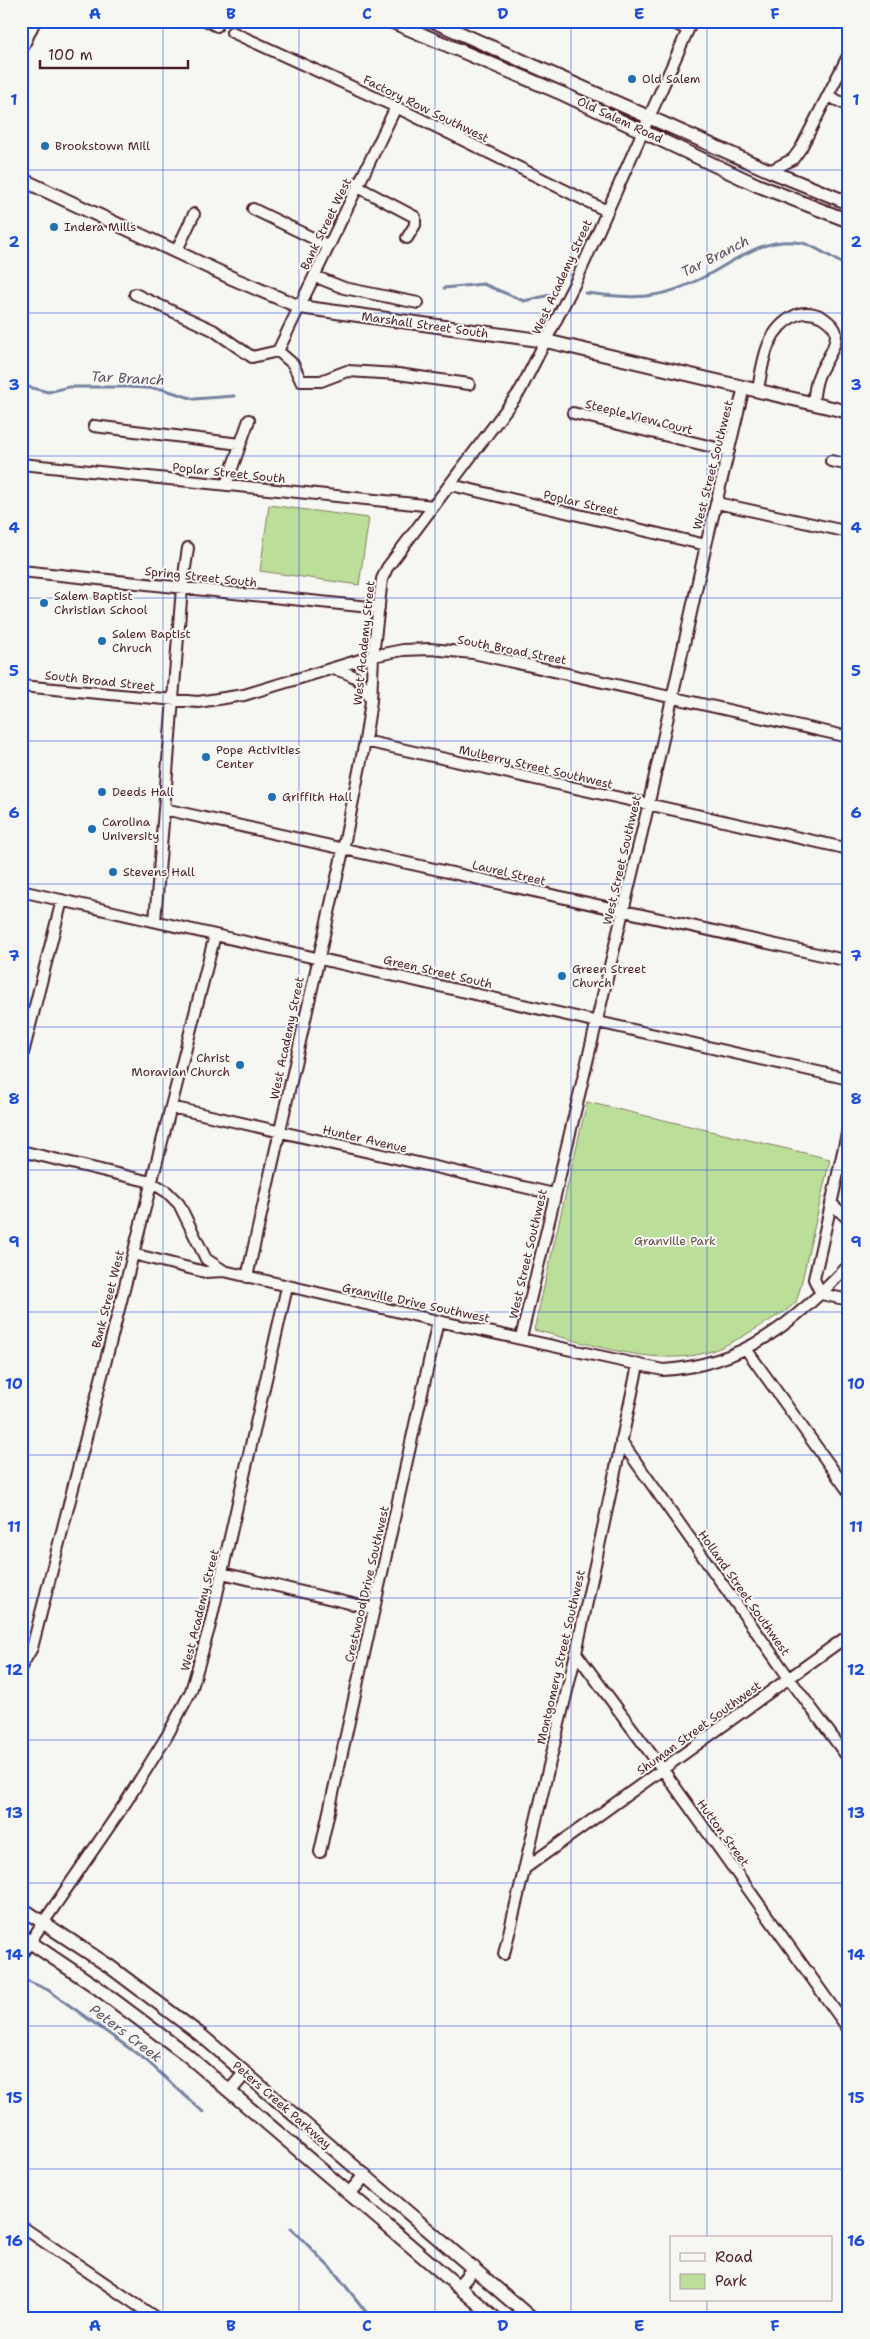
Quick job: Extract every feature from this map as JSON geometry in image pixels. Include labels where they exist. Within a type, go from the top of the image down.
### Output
[{"type":"main road","name":"Old Salem Road","points":[[390,21],[563,94],[757,185],[849,221]]},
{"type":"main road","name":"Old Salem Road","points":[[433,21],[770,171],[849,203]]},
{"type":"main road","name":"Marshall Street South","points":[[21,179],[176,252],[300,306],[546,341],[849,412]]},
{"type":"main road","name":"Peters Creek Parkway","points":[[21,1908],[86,1949],[152,1998],[245,2073],[531,2318]]},
{"type":"main road","name":"Peters Creek Parkway","points":[[26,1939],[124,2007],[230,2091],[495,2318]]},
{"type":"main road","points":[[230,2091],[245,2073]]},
{"type":"main road","points":[[349,2194],[364,2175]]},
{"type":"main road","points":[[458,2287],[474,2268]]},
{"type":"street","points":[[22,48],[35,21]]},
{"type":"street","points":[[207,21],[217,26]]},
{"type":"street","points":[[670,21],[690,25]]},
{"type":"street","name":"West Academy Street","points":[[247,1277],[343,848],[365,741],[371,701],[373,656],[382,579],[387,568],[520,391],[546,341],[607,211],[690,25]]},
{"type":"street","name":"Factory Row Southwest","points":[[232,32],[396,107],[607,211]]},
{"type":"street","points":[[770,171],[793,159],[801,148],[819,109],[828,96],[849,54]]},
{"type":"street","points":[[828,96],[849,106]]},
{"type":"street","name":"Bank Street West","points":[[278,351],[396,107]]},
{"type":"street","points":[[358,187],[407,211],[415,217],[416,225],[407,238]]},
{"type":"street","points":[[253,209],[329,246]]},
{"type":"street","points":[[176,252],[194,214]]},
{"type":"street","points":[[314,276],[344,288],[418,303]]},
{"type":"street","points":[[135,294],[213,330],[252,357],[278,351],[294,364],[301,381],[321,381],[347,372],[364,372],[469,384]]},
{"type":"street","points":[[758,390],[767,345],[774,333],[784,321],[799,314],[811,313],[826,320],[835,329],[836,335],[831,352],[818,377],[813,403]]},
{"type":"street","name":"West Street Southwest","points":[[521,1338],[648,805],[671,697],[744,387]]},
{"type":"street","name":"Steeple View Court","points":[[573,413],[729,451]]},
{"type":"street","points":[[226,485],[249,420]]},
{"type":"street","points":[[94,426],[240,444]]},
{"type":"street","points":[[831,461],[849,465]]},
{"type":"street","name":"Poplar Street South","points":[[21,464],[434,506]]},
{"type":"street","name":"Poplar Street","points":[[451,485],[706,545]]},
{"type":"street","points":[[717,503],[849,532]]},
{"type":"street","points":[[155,921],[172,701],[182,588],[188,548]]},
{"type":"street","name":"Spring Street South","points":[[21,571],[379,608]]},
{"type":"street","name":"South Broad Street","points":[[21,686],[198,702],[226,699],[373,656],[403,650],[430,649],[473,653],[849,737]]},
{"type":"street","points":[[332,669],[355,676],[365,686],[371,701]]},
{"type":"street","name":"Mulberry Street Southwest","points":[[365,741],[849,849]]},
{"type":"street","name":"Laurel Street","points":[[164,809],[849,961]]},
{"type":"street","name":"Green Street South","points":[[21,890],[849,1079]]},
{"type":"street","points":[[21,1061],[62,900]]},
{"type":"street","name":"Bank Street West","points":[[21,1667],[32,1648],[215,935]]},
{"type":"street","name":"Hunter Avenue","points":[[171,1107],[554,1194]]},
{"type":"street","points":[[849,1125],[814,1279],[821,1294],[849,1300]]},
{"type":"street","name":"Granville Drive Southwest","points":[[21,1151],[152,1182],[180,1204],[206,1259],[224,1270],[287,1287],[663,1370],[690,1368],[721,1361],[765,1339],[805,1310],[849,1265]]},
{"type":"street","points":[[831,1203],[849,1220]]},
{"type":"street","name":"Granville Drive Southwest","points":[[133,1254],[205,1272],[224,1270]]},
{"type":"street","name":"West Academy Street","points":[[21,1955],[26,1939],[43,1922],[126,1802],[184,1706],[198,1670],[222,1573],[287,1287]]},
{"type":"street","name":"Crestwood Drive Southwest","points":[[320,1852],[438,1321]]},
{"type":"street","points":[[746,1349],[849,1492]]},
{"type":"street","name":"Montgomery Street Southwest","points":[[504,1954],[576,1653],[638,1365]]},
{"type":"street","name":"Holland Street Southwest","points":[[621,1441],[789,1678],[849,1759]]},
{"type":"street","points":[[222,1573],[374,1609]]},
{"type":"street","name":"Shuman Street Southwest","points":[[524,1869],[849,1635]]},
{"type":"street","name":"Hutton Street","points":[[576,1653],[663,1770],[849,2030]]},
{"type":"street","points":[[21,2226],[156,2318]]},
{"type":"green space","points":[[269,505],[369,518],[359,585],[260,571]]},
{"type":"green space","name":"Granville Park","points":[[587,1102],[830,1159],[796,1302],[787,1310],[735,1341],[696,1355],[674,1357],[626,1353],[534,1330]]},
{"type":"waterway","name":"Tar Branch","points":[[585,293],[637,297],[666,293],[695,282],[749,252],[774,243],[806,244],[849,268]]},
{"type":"waterway","name":"Tar Branch","points":[[444,288],[483,284],[524,301],[550,295]]},
{"type":"waterway","name":"Tar Branch","points":[[21,385],[48,392],[69,387],[127,387],[162,389],[194,399],[234,396]]},
{"type":"waterway","name":"Peters Creek","points":[[28,1981],[48,1990],[147,2061],[203,2112]]},
{"type":"waterway","name":"Peters Creek","points":[[291,2228],[336,2274],[371,2318]]},
{"type":"place","name":"Old Salem","points":[[632,79]]},
{"type":"place","name":"Brookstown Mill","points":[[45,146]]},
{"type":"place","name":"Indera Mills","points":[[54,227]]},
{"type":"place","name":"Salem Baptist Christian School","points":[[44,603]]},
{"type":"place","name":"Salem Baptist Chruch","points":[[102,641]]},
{"type":"place","name":"Pope Activities Center","points":[[206,757]]},
{"type":"place","name":"Deeds Hall","points":[[102,792]]},
{"type":"place","name":"Griffith Hall","points":[[272,797]]},
{"type":"place","name":"Carolina University","points":[[92,829]]},
{"type":"place","name":"Stevens Hall","points":[[113,872]]},
{"type":"place","name":"Green Street Church","points":[[562,976]]},
{"type":"place","name":"Christ Moravian Church","points":[[240,1065]]}]
